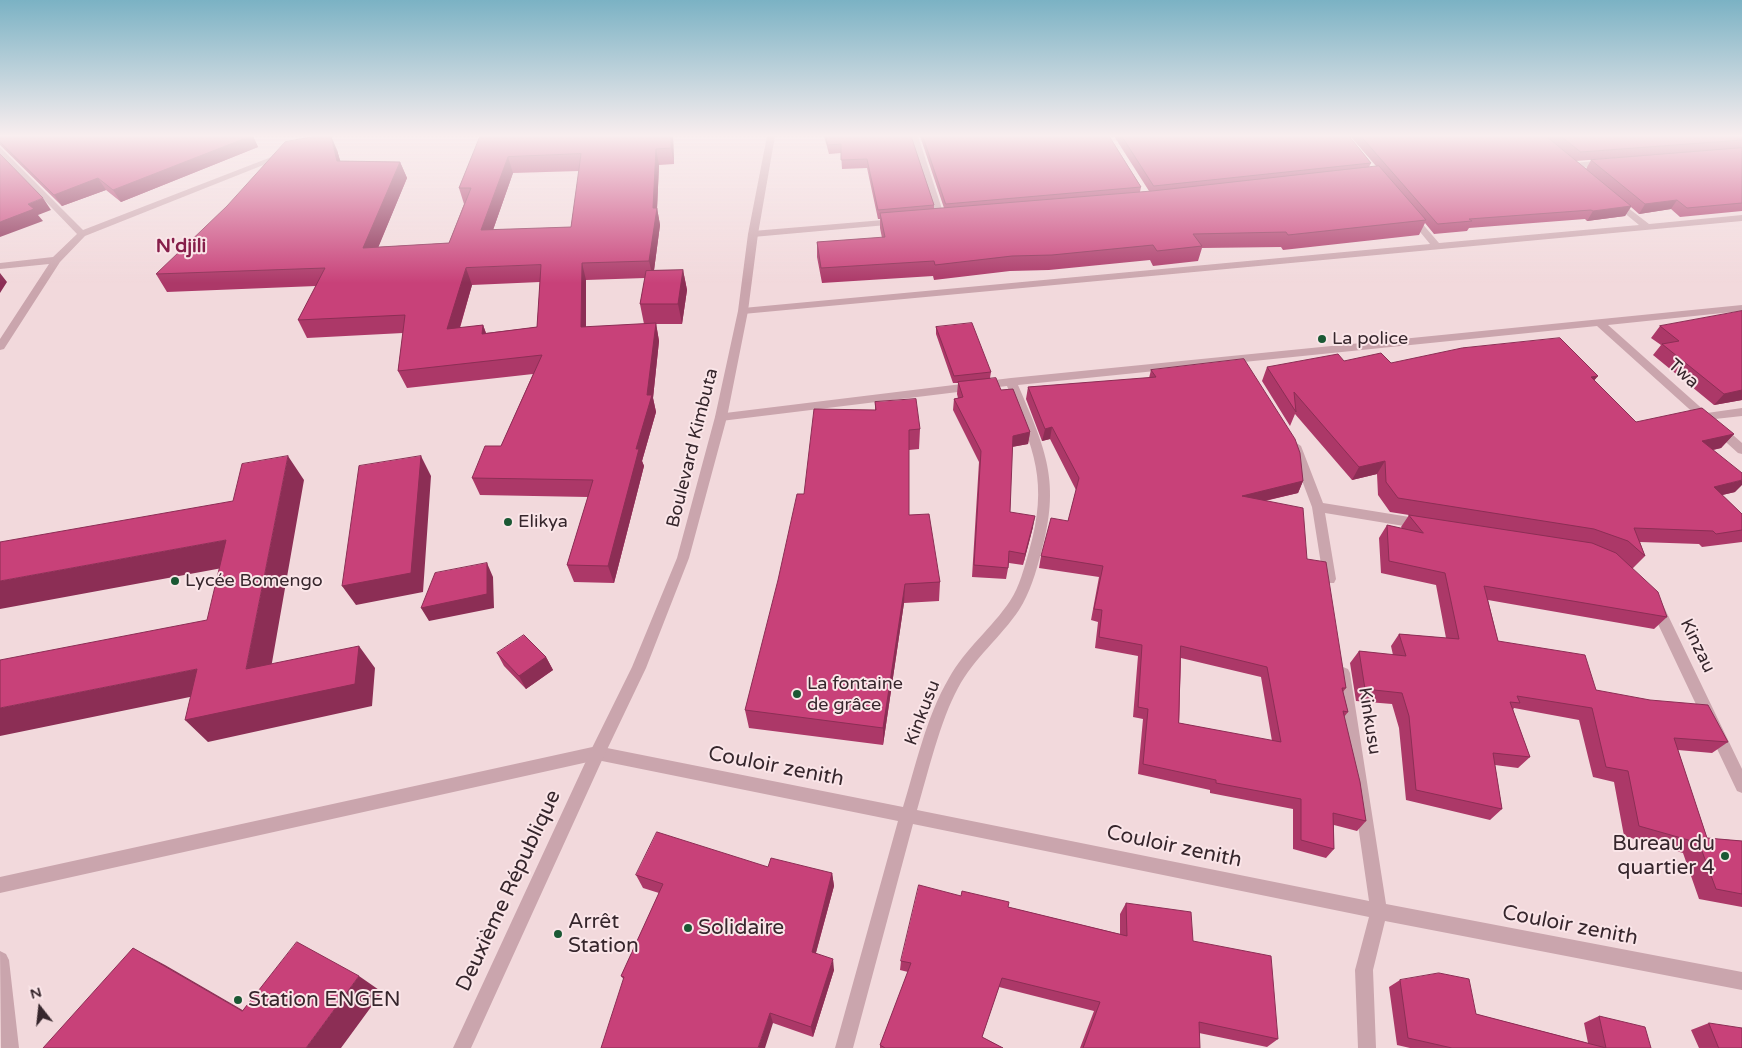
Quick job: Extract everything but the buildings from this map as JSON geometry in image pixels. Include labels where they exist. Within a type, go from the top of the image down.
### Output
[{"type":"street","points":[[35,185],[82,234]]},
{"type":"street","points":[[0,347],[56,260],[82,234],[208,185]]},
{"type":"street","name":"Boulevard Kimbuta","points":[[597,753],[639,668],[683,558],[721,417],[743,311],[753,234],[762,185]]},
{"type":"street","points":[[932,219],[946,218],[933,185]]},
{"type":"street","points":[[1610,196],[1647,227]]},
{"type":"street","points":[[1406,210],[1435,246]]},
{"type":"street","points":[[743,311],[1742,218]]},
{"type":"street","points":[[753,234],[902,222]]},
{"type":"street","points":[[0,266],[56,260]]},
{"type":"street","points":[[721,417],[1010,382],[1601,324],[1742,308]]},
{"type":"street","name":"Twa","points":[[1601,324],[1742,450]]},
{"type":"street","points":[[1240,358],[1250,375]]},
{"type":"street","name":"Kinkusu","points":[[844,1048],[908,814],[947,696],[968,659],[992,634],[1016,603],[1031,563],[1044,511],[1043,465],[1032,432],[1010,382]]},
{"type":"street","points":[[1705,417],[1742,412]]},
{"type":"street","points":[[1287,434],[1298,450],[1318,508],[1331,596]]},
{"type":"street","points":[[1318,508],[1435,526]]},
{"type":"street","name":"Kinzau","points":[[1648,596],[1654,601],[1742,786]]},
{"type":"street","name":"Kinkusu","points":[[1340,655],[1379,911],[1364,970],[1367,1048]]},
{"type":"street","points":[[0,885],[597,753]]},
{"type":"street","name":"Couloir zenith","points":[[597,753],[908,814],[1379,911],[1742,981]]},
{"type":"street","name":"Deuxième République","points":[[462,1048],[597,753]]},
{"type":"street","points":[[0,960],[10,1048]]},
{"type":"place","name":"La police","points":[[1322,339]]},
{"type":"place","name":"Elikya","points":[[508,522]]},
{"type":"place","name":"Lycée Bomengo","points":[[175,581]]},
{"type":"place","name":"La fontaine de grâce","points":[[797,694]]},
{"type":"place","name":"Bureau du quartier 4","points":[[1725,856]]},
{"type":"place","name":"Solidaire","points":[[688,928]]},
{"type":"place","name":"Arrêt Station","points":[[558,934]]},
{"type":"place","name":"Station ENGEN","points":[[238,1000]]},
{"type":"district","name":"N'djili","points":[[181,247]]}]
